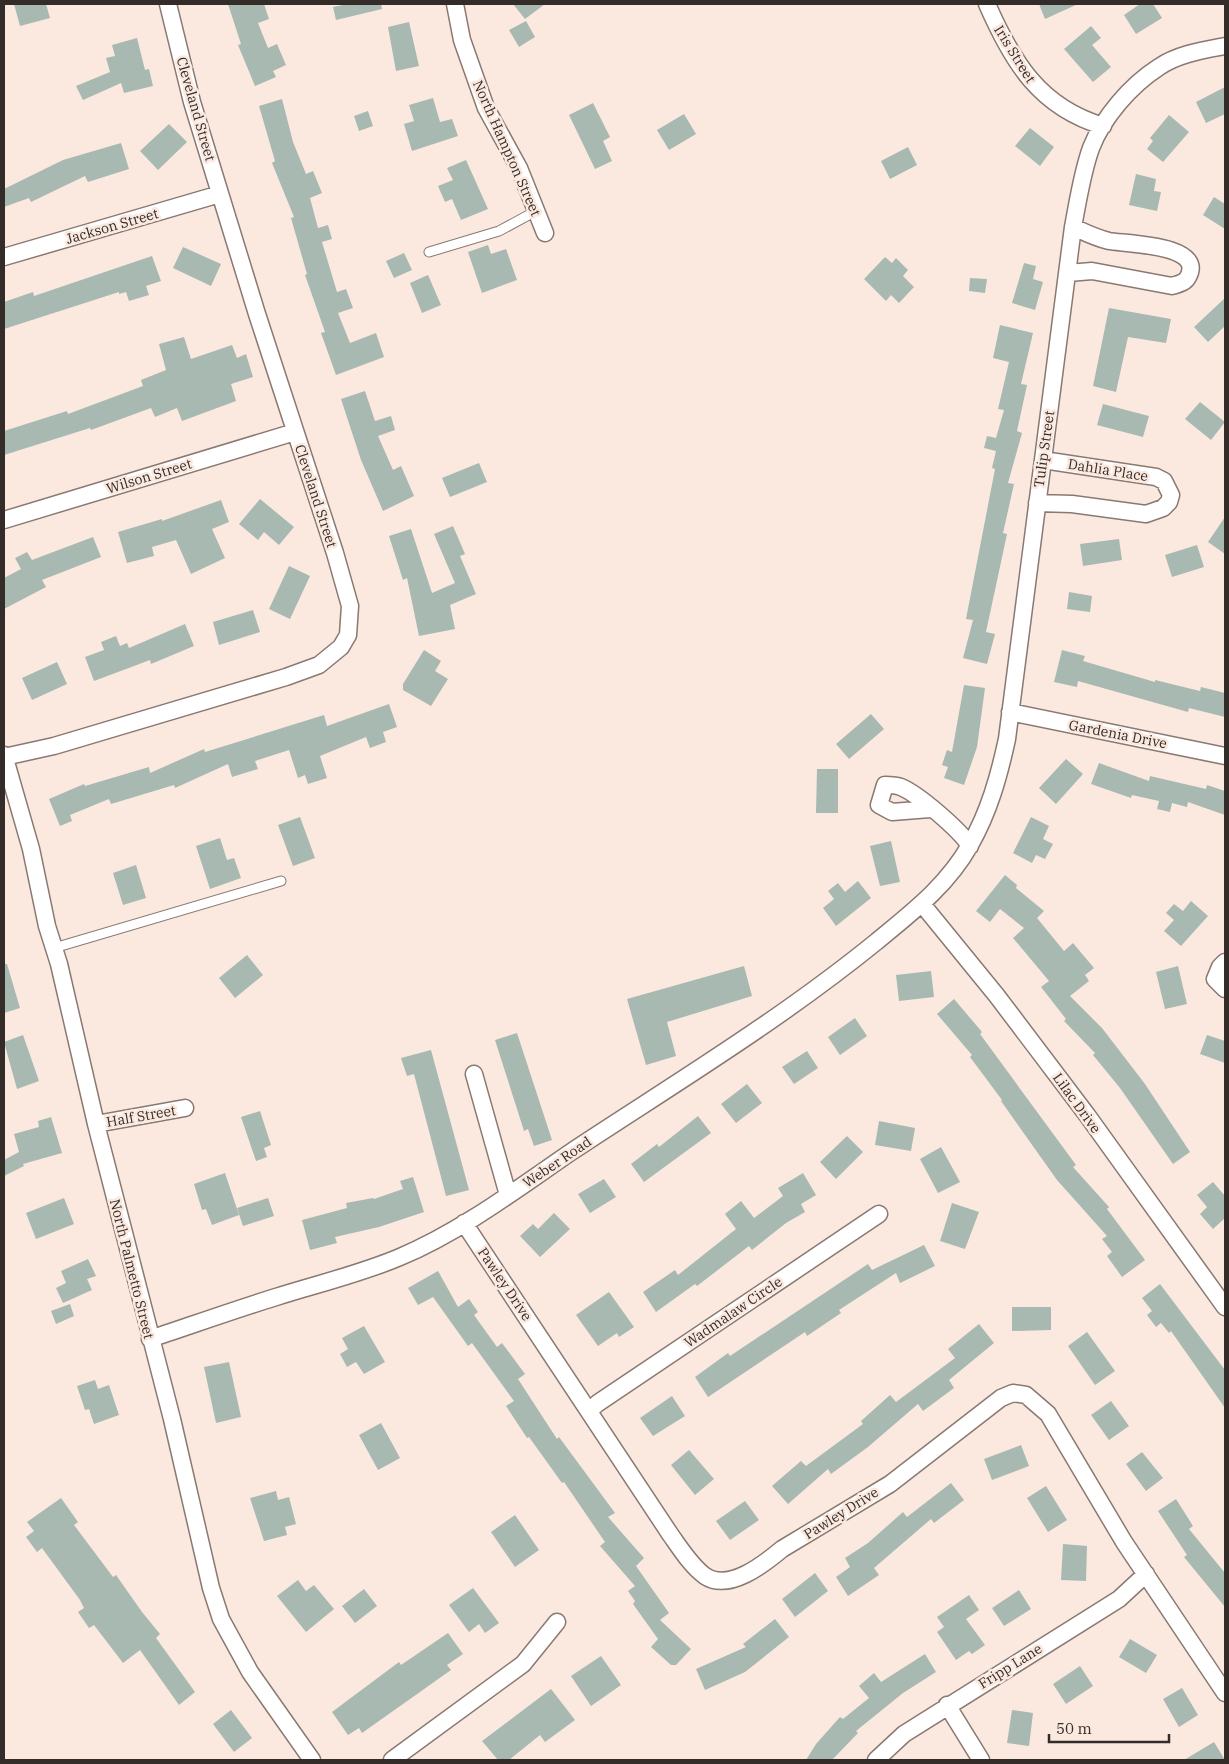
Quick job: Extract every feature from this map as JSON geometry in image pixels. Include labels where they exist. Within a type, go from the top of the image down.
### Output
[{"type":"street","name":"Cleveland Street","points":[[4,756],[54,746],[320,665],[341,647],[348,635],[350,606],[335,553],[295,432],[192,102],[168,4]]},
{"type":"street","name":"North Hampton Street","points":[[454,4],[462,40],[486,108],[519,168],[545,233]]},
{"type":"street","name":"Iris Street","points":[[987,4],[1012,53],[1041,92],[1072,115],[1103,126]]},
{"type":"street","name":"Tulip Street","points":[[922,904],[939,887],[970,846],[993,795],[1007,739],[1073,227],[1087,162],[1103,126],[1119,104],[1160,66],[1200,51],[1225,46]]},
{"type":"street","name":"Jackson Street","points":[[4,257],[220,194]]},
{"type":"street","points":[[1068,273],[1092,271],[1172,286],[1187,279],[1190,270],[1188,262],[1182,254],[1172,250],[1110,241],[1073,227]]},
{"type":"street","name":"Wilson Street","points":[[4,520],[295,432]]},
{"type":"street","name":"Dahlia Place","points":[[1037,503],[1072,504],[1146,514],[1163,508],[1169,502],[1171,494],[1164,481],[1156,477],[1043,460]]},
{"type":"street","name":"Gardenia Drive","points":[[1010,712],[1225,756]]},
{"type":"street","name":"North Palmetto Street","points":[[4,756],[31,848],[38,886],[84,1065],[96,1124],[221,1619],[250,1672],[312,1760]]},
{"type":"street","points":[[930,809],[964,836],[970,846]]},
{"type":"street","name":"Weber Road","points":[[150,1339],[399,1258],[464,1223],[785,1012],[845,967],[922,904]]},
{"type":"street","name":"Lilac Drive","points":[[922,904],[997,996],[1081,1107],[1225,1307]]},
{"type":"street","points":[[1225,962],[1220,967],[1215,979],[1225,990]]},
{"type":"street","points":[[474,1074],[508,1195]]},
{"type":"street","name":"Half Street","points":[[96,1124],[185,1108]]},
{"type":"street","name":"Wadmalaw Circle","points":[[589,1411],[598,1403],[879,1214]]},
{"type":"street","name":"Pawley Drive","points":[[464,1223],[688,1559],[706,1576],[716,1580],[727,1580],[740,1576],[769,1560],[782,1549],[890,1484],[1000,1398],[1013,1393],[1026,1395],[1048,1414],[1093,1492],[1225,1693]]},
{"type":"street","name":"Fripp Lane","points":[[876,1760],[904,1734],[947,1705],[1119,1599],[1146,1574]]},
{"type":"street","points":[[392,1760],[523,1664],[556,1622]]},
{"type":"street","points":[[947,1705],[981,1760]]},
{"type":"lane","points":[[429,252],[500,232],[536,211]]},
{"type":"lane","points":[[54,948],[281,881]]},
{"type":"building","points":[[14,4],[46,4],[50,18],[20,26]]},
{"type":"building","points":[[228,4],[264,4],[269,19],[258,23],[268,48],[277,44],[286,65],[273,71],[276,77],[255,86],[238,45],[241,44]]},
{"type":"building","points":[[348,4],[381,4],[382,9],[336,20],[333,7]]},
{"type":"building","points":[[513,4],[545,4],[525,19]]},
{"type":"building","points":[[1039,4],[1078,4],[1045,19]]},
{"type":"building","points":[[1140,4],[1153,4],[1162,18],[1136,34],[1124,15]]},
{"type":"building","points":[[526,21],[535,37],[519,47],[509,30]]},
{"type":"building","points":[[409,22],[419,66],[396,71],[388,27]]},
{"type":"building","points":[[1091,26],[1101,38],[1092,45],[1111,67],[1093,82],[1064,49]]},
{"type":"building","points":[[137,38],[145,70],[149,69],[153,86],[124,93],[121,83],[83,100],[76,86],[110,72],[106,58],[115,56],[112,45]]},
{"type":"building","points":[[1225,87],[1225,114],[1206,123],[1196,102]]},
{"type":"building","points":[[433,98],[440,122],[452,119],[458,136],[412,151],[404,124],[414,121],[409,105]]},
{"type":"building","points":[[282,99],[293,142],[306,174],[313,171],[322,193],[310,198],[318,228],[328,225],[332,239],[322,242],[337,292],[346,289],[353,308],[338,313],[350,343],[376,333],[384,357],[336,375],[321,333],[325,332],[305,275],[307,274],[291,218],[294,217],[272,163],[275,161],[259,106]]},
{"type":"building","points":[[593,103],[610,137],[603,141],[612,161],[595,169],[569,115]]},
{"type":"building","points":[[368,111],[373,126],[359,131],[354,116]]},
{"type":"building","points":[[684,114],[696,134],[669,150],[657,130]]},
{"type":"building","points":[[1169,115],[1189,132],[1163,162],[1147,149],[1153,141],[1150,138]]},
{"type":"building","points":[[169,124],[187,142],[158,170],[140,151]]},
{"type":"building","points":[[1030,128],[1054,147],[1040,166],[1015,146]]},
{"type":"building","points":[[121,143],[129,169],[88,182],[85,176],[31,202],[29,198],[4,207],[4,189],[63,160]]},
{"type":"building","points":[[908,147],[917,165],[890,179],[881,161]]},
{"type":"building","points":[[466,160],[488,209],[461,220],[452,199],[445,202],[438,186],[453,180],[447,168]]},
{"type":"building","points":[[1136,174],[1156,179],[1154,191],[1161,192],[1157,211],[1129,205]]},
{"type":"building","points":[[1214,197],[1225,204],[1225,229],[1203,215]]},
{"type":"building","points":[[488,245],[491,254],[506,249],[517,280],[482,293],[468,252]]},
{"type":"building","points":[[183,247],[221,264],[211,286],[173,268]]},
{"type":"building","points":[[404,253],[412,270],[394,278],[386,261]]},
{"type":"building","points":[[152,256],[161,281],[146,286],[149,295],[129,301],[126,292],[119,294],[119,292],[4,329],[4,302],[33,292],[34,296]]},
{"type":"building","points":[[885,257],[892,263],[896,258],[908,270],[903,276],[914,287],[899,303],[891,295],[886,301],[864,279]]},
{"type":"building","points":[[1024,263],[1036,266],[1033,279],[1043,282],[1035,310],[1012,303]]},
{"type":"building","points":[[428,275],[441,305],[422,313],[410,283]]},
{"type":"building","points":[[970,278],[987,279],[985,293],[969,291]]},
{"type":"building","points":[[1225,298],[1225,326],[1208,342],[1194,327]]},
{"type":"building","points":[[1109,308],[1171,319],[1166,343],[1128,337],[1116,392],[1093,386]]},
{"type":"building","points":[[1000,325],[1033,333],[1021,384],[1027,385],[1017,431],[1022,433],[1008,483],[1014,484],[1003,533],[1007,534],[986,632],[995,634],[987,664],[963,658],[973,620],[966,619],[995,469],[992,468],[996,451],[984,448],[987,436],[996,438],[1004,410],[998,409],[1009,362],[993,358]]},
{"type":"building","points":[[184,337],[191,359],[232,345],[237,358],[246,354],[253,377],[231,384],[236,401],[182,421],[177,408],[155,417],[151,408],[91,430],[90,428],[4,455],[4,431],[67,411],[68,414],[143,386],[141,380],[166,370],[159,344]]},
{"type":"building","points":[[365,391],[375,421],[391,416],[395,430],[378,436],[393,470],[401,466],[414,496],[383,511],[361,460],[341,399]]},
{"type":"building","points":[[1200,402],[1225,422],[1211,440],[1185,419]]},
{"type":"building","points":[[1103,404],[1149,416],[1143,437],[1097,425]]},
{"type":"building","points":[[479,463],[487,482],[450,497],[442,478]]},
{"type":"building","points":[[260,499],[294,527],[279,545],[264,532],[258,540],[239,524]]},
{"type":"building","points":[[221,500],[229,522],[212,529],[225,558],[191,574],[176,540],[152,547],[154,556],[127,563],[118,532],[162,519],[162,521]]},
{"type":"building","points":[[1225,517],[1225,554],[1208,542]]},
{"type":"building","points":[[453,526],[465,554],[460,556],[476,594],[450,605],[455,629],[419,636],[407,578],[403,580],[389,536],[411,529],[432,593],[455,583],[434,534]]},
{"type":"building","points":[[93,537],[101,557],[42,580],[46,587],[4,609],[4,578],[21,569],[15,558],[27,552],[32,560]]},
{"type":"building","points":[[1119,539],[1122,560],[1083,566],[1080,544]]},
{"type":"building","points":[[1197,545],[1204,567],[1172,577],[1165,555]]},
{"type":"building","points":[[289,566],[310,576],[290,619],[269,609]]},
{"type":"building","points":[[1069,592],[1092,596],[1090,612],[1067,609]]},
{"type":"building","points":[[253,610],[260,632],[219,645],[213,622]]},
{"type":"building","points":[[185,624],[194,646],[151,664],[150,660],[94,681],[85,657],[104,650],[101,642],[116,636],[120,646],[127,643],[129,648]]},
{"type":"building","points":[[424,650],[441,661],[435,671],[448,679],[431,706],[403,690],[403,684]]},
{"type":"building","points":[[1062,650],[1085,656],[1083,661],[1155,682],[1155,680],[1200,691],[1201,687],[1225,693],[1225,717],[1189,708],[1188,712],[1078,681],[1077,687],[1054,682]]},
{"type":"building","points":[[57,662],[67,684],[32,700],[22,678]]},
{"type":"building","points":[[964,685],[985,688],[977,747],[964,785],[944,778],[948,767],[942,765],[947,750],[952,752]]},
{"type":"building","points":[[389,704],[397,727],[383,732],[386,742],[370,748],[366,737],[320,756],[327,778],[308,784],[305,775],[298,778],[289,750],[255,761],[258,769],[232,777],[228,764],[175,788],[174,785],[111,804],[109,799],[70,815],[72,821],[60,826],[49,799],[84,784],[85,786],[149,767],[150,773],[204,749],[205,752],[324,715],[327,726]]},
{"type":"building","points":[[871,714],[884,729],[849,759],[836,744]]},
{"type":"building","points":[[1066,759],[1083,774],[1056,804],[1039,788]]},
{"type":"building","points":[[1099,763],[1149,781],[1150,776],[1206,789],[1207,785],[1225,791],[1225,815],[1188,802],[1187,807],[1172,803],[1170,812],[1157,809],[1159,801],[1132,795],[1131,798],[1091,784]]},
{"type":"building","points":[[817,769],[838,769],[838,813],[816,813]]},
{"type":"building","points":[[300,817],[315,858],[293,866],[278,825]]},
{"type":"building","points":[[1031,817],[1049,826],[1043,839],[1053,844],[1045,859],[1036,855],[1032,863],[1013,853]]},
{"type":"building","points":[[220,838],[227,860],[234,858],[241,878],[210,889],[196,846]]},
{"type":"building","points":[[891,841],[900,882],[880,886],[870,846]]},
{"type":"building","points":[[136,865],[146,898],[123,905],[113,873]]},
{"type":"building","points":[[1005,875],[1017,885],[1016,888],[1044,911],[1037,918],[1064,951],[1073,943],[1094,968],[1085,975],[1089,981],[1070,996],[1102,1028],[1145,1084],[1190,1152],[1173,1164],[1120,1088],[1093,1055],[1095,1053],[1064,1021],[1066,1019],[1041,987],[1049,981],[1013,938],[1024,928],[1000,909],[990,922],[976,911]]},
{"type":"building","points":[[858,881],[871,898],[836,926],[823,908],[834,899],[828,891],[838,883],[845,892]]},
{"type":"building","points":[[1191,901],[1208,916],[1181,946],[1164,931],[1174,920],[1166,913],[1174,904],[1183,911]]},
{"type":"building","points":[[247,955],[263,975],[235,998],[219,978]]},
{"type":"building","points":[[4,964],[7,964],[20,1008],[4,1013]]},
{"type":"building","points":[[744,966],[752,996],[667,1022],[676,1056],[646,1065],[627,999]]},
{"type":"building","points":[[1178,966],[1187,1004],[1165,1009],[1156,972]]},
{"type":"building","points":[[931,971],[934,997],[899,1001],[896,975]]},
{"type":"building","points":[[954,999],[982,1032],[980,1034],[1076,1165],[1073,1167],[1109,1207],[1107,1209],[1145,1260],[1122,1277],[1107,1256],[1112,1252],[1102,1239],[1107,1236],[1057,1180],[970,1057],[972,1055],[937,1014]]},
{"type":"building","points":[[855,1018],[867,1036],[840,1055],[828,1037]]},
{"type":"building","points":[[517,1033],[552,1140],[534,1146],[528,1129],[524,1131],[495,1040]]},
{"type":"building","points":[[23,1035],[39,1081],[17,1089],[4,1042]]},
{"type":"building","points":[[1207,1035],[1225,1041],[1225,1063],[1200,1054]]},
{"type":"building","points":[[431,1050],[469,1190],[446,1196],[414,1074],[407,1076],[401,1058]]},
{"type":"building","points":[[807,1051],[818,1068],[794,1084],[782,1067]]},
{"type":"building","points":[[747,1084],[762,1103],[736,1123],[721,1104]]},
{"type":"building","points":[[260,1111],[271,1145],[264,1148],[267,1157],[256,1161],[241,1117]]},
{"type":"building","points":[[698,1116],[711,1133],[644,1182],[631,1164],[657,1144],[659,1147]]},
{"type":"building","points":[[51,1117],[62,1153],[23,1164],[24,1166],[4,1176],[4,1160],[19,1152],[14,1134],[39,1127],[38,1121]]},
{"type":"building","points":[[879,1121],[915,1128],[911,1151],[875,1145]]},
{"type":"building","points":[[847,1136],[863,1152],[836,1179],[820,1162]]},
{"type":"building","points":[[941,1147],[960,1182],[938,1193],[920,1159]]},
{"type":"building","points":[[225,1173],[239,1215],[212,1225],[206,1209],[202,1210],[194,1184]]},
{"type":"building","points":[[803,1173],[816,1195],[801,1204],[805,1212],[786,1223],[752,1250],[749,1246],[697,1286],[695,1284],[656,1312],[643,1292],[675,1270],[678,1275],[736,1229],[725,1214],[741,1201],[754,1218],[783,1196],[778,1188]]},
{"type":"building","points":[[413,1177],[424,1212],[379,1227],[335,1237],[337,1243],[310,1250],[302,1220],[347,1208],[346,1203],[374,1199],[403,1189],[400,1181]]},
{"type":"building","points":[[604,1179],[616,1197],[590,1213],[578,1194]]},
{"type":"building","points":[[1213,1182],[1225,1196],[1225,1218],[1213,1229],[1200,1214],[1207,1207],[1197,1195]]},
{"type":"building","points":[[64,1198],[74,1224],[36,1239],[26,1213]]},
{"type":"building","points":[[268,1198],[274,1216],[243,1226],[237,1208]]},
{"type":"building","points":[[952,1203],[979,1212],[965,1249],[940,1241]]},
{"type":"building","points":[[554,1213],[570,1229],[540,1257],[520,1236],[533,1224],[538,1229]]},
{"type":"building","points":[[924,1245],[935,1266],[900,1283],[896,1273],[839,1310],[841,1313],[807,1336],[805,1332],[708,1397],[695,1377],[728,1353],[730,1356],[868,1264],[872,1270]]},
{"type":"building","points":[[88,1259],[96,1276],[87,1279],[92,1290],[63,1303],[56,1288],[66,1283],[61,1271]]},
{"type":"building","points":[[438,1271],[458,1307],[469,1299],[478,1312],[474,1315],[497,1347],[502,1343],[525,1374],[518,1379],[557,1439],[559,1437],[615,1513],[608,1517],[644,1558],[636,1566],[669,1613],[660,1620],[691,1649],[676,1665],[671,1665],[651,1647],[658,1639],[633,1604],[635,1601],[628,1591],[635,1586],[600,1546],[605,1542],[564,1482],[562,1483],[529,1437],[527,1438],[506,1406],[514,1401],[472,1343],[468,1346],[433,1297],[418,1305],[408,1288]]},
{"type":"building","points":[[1160,1284],[1225,1370],[1225,1408],[1171,1331],[1169,1333],[1161,1323],[1156,1327],[1147,1315],[1152,1311],[1142,1298]]},
{"type":"building","points":[[609,1292],[634,1327],[619,1337],[617,1333],[598,1346],[576,1315]]},
{"type":"building","points":[[70,1304],[74,1316],[56,1324],[51,1311]]},
{"type":"building","points":[[1012,1307],[1051,1307],[1051,1330],[1012,1331]]},
{"type":"building","points":[[979,1324],[994,1343],[949,1380],[954,1388],[923,1411],[918,1404],[868,1447],[831,1474],[828,1469],[788,1504],[772,1486],[801,1461],[806,1466],[863,1424],[861,1421],[890,1395],[896,1402],[955,1358],[948,1349]]},
{"type":"building","points":[[364,1326],[385,1362],[364,1374],[356,1362],[347,1367],[340,1354],[348,1349],[342,1338]]},
{"type":"building","points":[[1087,1332],[1115,1371],[1095,1385],[1068,1346]]},
{"type":"building","points":[[229,1362],[241,1417],[216,1423],[204,1367]]},
{"type":"building","points":[[95,1380],[98,1389],[109,1385],[119,1415],[94,1424],[89,1409],[85,1410],[77,1386]]},
{"type":"building","points":[[672,1396],[685,1416],[653,1436],[640,1418]]},
{"type":"building","points":[[1111,1401],[1129,1426],[1109,1440],[1091,1415]]},
{"type":"building","points":[[381,1423],[400,1458],[378,1470],[359,1435]]},
{"type":"building","points":[[1021,1445],[1029,1466],[992,1480],[984,1459]]},
{"type":"building","points":[[689,1450],[714,1479],[695,1495],[671,1465]]},
{"type":"building","points":[[1142,1452],[1163,1478],[1146,1491],[1126,1464]]},
{"type":"building","points":[[951,1483],[964,1500],[934,1523],[931,1519],[874,1568],[879,1575],[848,1596],[836,1577],[850,1567],[845,1558],[868,1543],[903,1512],[907,1517]]},
{"type":"building","points":[[1046,1486],[1067,1520],[1048,1532],[1027,1498]]},
{"type":"building","points":[[276,1491],[278,1500],[289,1497],[296,1524],[285,1527],[287,1535],[264,1541],[250,1498]]},
{"type":"building","points":[[61,1498],[78,1522],[74,1525],[113,1577],[116,1575],[160,1634],[156,1638],[195,1692],[179,1705],[140,1650],[123,1663],[94,1625],[89,1628],[78,1612],[84,1608],[80,1600],[42,1548],[37,1552],[26,1537],[34,1531],[27,1522]]},
{"type":"building","points":[[1176,1499],[1193,1526],[1189,1529],[1225,1573],[1225,1607],[1184,1557],[1187,1555],[1158,1511]]},
{"type":"building","points":[[745,1501],[759,1520],[730,1540],[716,1521]]},
{"type":"building","points":[[515,1515],[539,1550],[515,1567],[491,1532]]},
{"type":"building","points":[[1063,1544],[1087,1546],[1086,1581],[1061,1580]]},
{"type":"building","points":[[815,1573],[828,1591],[795,1617],[782,1599]]},
{"type":"building","points":[[298,1580],[306,1591],[314,1585],[334,1609],[306,1632],[277,1596]]},
{"type":"building","points":[[473,1588],[499,1623],[485,1633],[479,1624],[469,1632],[449,1605]]},
{"type":"building","points":[[364,1589],[377,1606],[355,1623],[342,1606]]},
{"type":"building","points":[[1019,1590],[1031,1609],[1004,1626],[992,1608]]},
{"type":"building","points":[[969,1595],[979,1610],[966,1619],[985,1645],[972,1654],[969,1651],[956,1660],[937,1632],[944,1627],[937,1617]]},
{"type":"building","points":[[775,1619],[789,1637],[745,1672],[705,1690],[696,1669],[746,1647],[743,1644]]},
{"type":"building","points":[[448,1633],[463,1654],[447,1665],[451,1670],[362,1733],[359,1728],[348,1735],[332,1712],[399,1662],[401,1665]]},
{"type":"building","points":[[1130,1639],[1157,1655],[1146,1673],[1119,1657]]},
{"type":"building","points":[[925,1654],[936,1672],[903,1693],[856,1731],[858,1733],[832,1760],[806,1760],[816,1744],[840,1717],[843,1719],[869,1698],[859,1686],[874,1673],[881,1682]]},
{"type":"building","points":[[601,1656],[621,1685],[591,1706],[571,1676]]},
{"type":"building","points":[[1080,1666],[1093,1686],[1066,1704],[1053,1684]]},
{"type":"building","points":[[1182,1688],[1198,1715],[1179,1727],[1163,1699]]},
{"type":"building","points":[[551,1689],[575,1720],[545,1742],[540,1735],[509,1760],[498,1760],[482,1741]]},
{"type":"building","points":[[231,1710],[252,1738],[234,1752],[213,1724]]},
{"type":"building","points":[[1012,1710],[1033,1713],[1029,1746],[1007,1743]]},
{"type":"building","points":[[1214,1742],[1225,1760],[1184,1760]]}]
